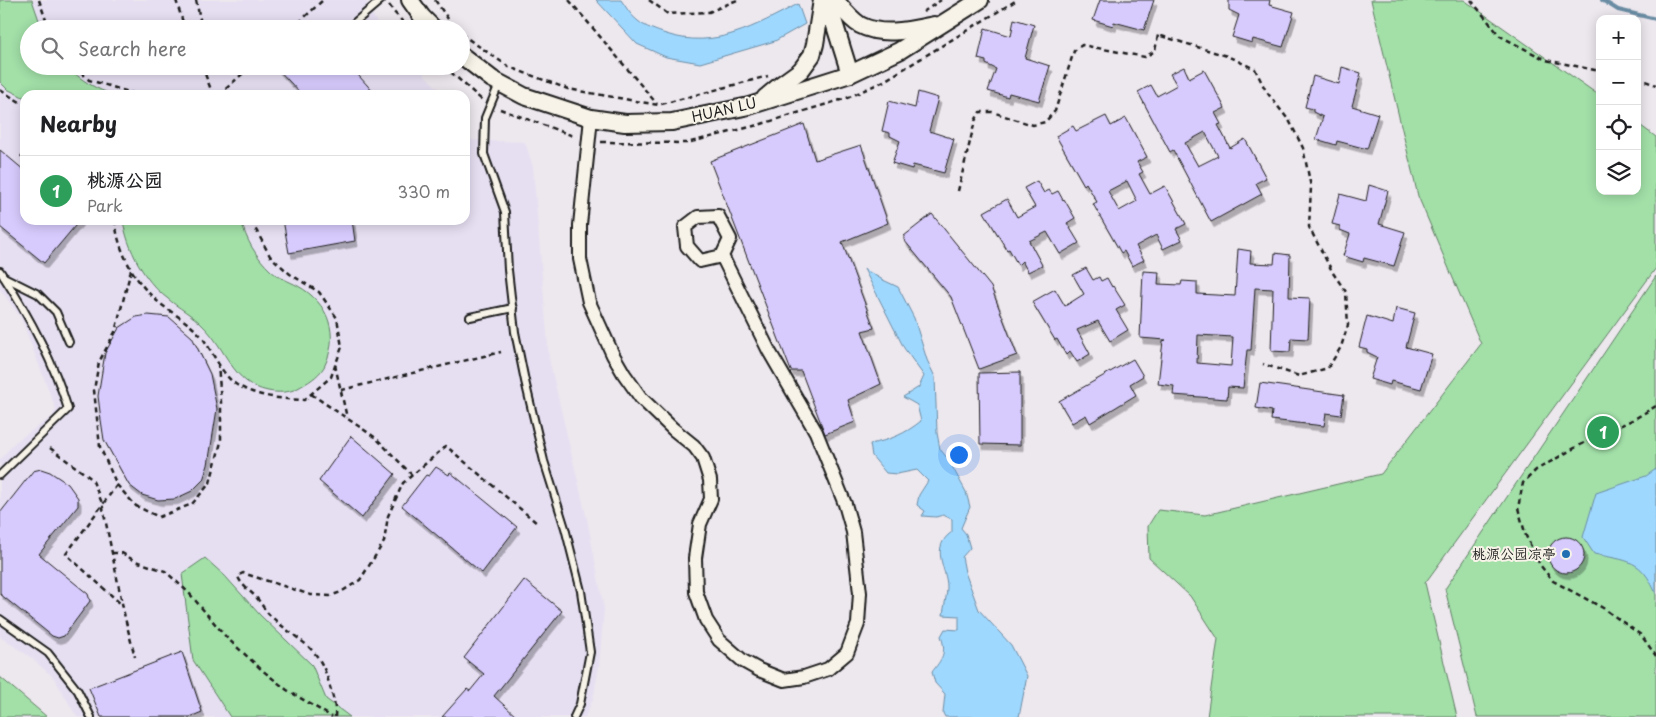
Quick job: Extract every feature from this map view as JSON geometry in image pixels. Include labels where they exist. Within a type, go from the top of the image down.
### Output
[{"type":"street","points":[[410,0],[425,20]]},
{"type":"street","points":[[762,102],[801,70],[812,55],[816,44],[822,0]]},
{"type":"street","points":[[827,0],[850,74]]},
{"type":"street","points":[[835,0],[860,24],[882,31],[906,30],[944,23]]},
{"type":"street","name":"HUAN LU","points":[[470,62],[492,79],[524,96],[591,118],[625,123],[672,122],[762,102],[850,74],[899,51],[980,0]]},
{"type":"street","points":[[591,118],[580,225],[580,259],[589,302],[613,356],[641,398],[672,429],[694,446],[703,458],[710,480],[710,499],[700,524],[695,558],[696,592],[706,620],[719,640],[743,661],[784,680],[804,677],[828,669],[847,653],[858,624],[860,593],[853,532],[845,504],[816,432],[769,351],[722,256]]},
{"type":"lane","points":[[358,20],[381,0]]},
{"type":"lane","points":[[499,83],[485,118],[484,154],[505,212],[515,332],[544,461],[565,528],[581,591],[590,652],[580,704],[574,717]]},
{"type":"lane","points":[[1,274],[38,294],[56,312],[69,342]]},
{"type":"lane","points":[[0,475],[68,409],[61,385],[23,307],[1,274]]},
{"type":"lane","points":[[470,316],[513,308]]},
{"type":"lane","points":[[0,619],[48,653],[78,691],[91,717]]},
{"type":"path","points":[[39,0],[46,20]]},
{"type":"path","points":[[176,0],[183,20]]},
{"type":"path","points":[[196,0],[200,20]]},
{"type":"path","points":[[302,20],[323,0]]},
{"type":"path","points":[[387,0],[401,20]]},
{"type":"path","points":[[435,0],[449,20]]},
{"type":"path","points":[[569,0],[658,105]]},
{"type":"path","points":[[650,0],[668,14],[709,12],[737,0]]},
{"type":"path","points":[[919,14],[941,0]]},
{"type":"path","points":[[1470,0],[1500,36],[1546,60],[1596,69]]},
{"type":"path","points":[[958,191],[975,121],[980,112],[992,112],[1033,125],[1045,122],[1055,111],[1074,50],[1082,45],[1145,57],[1155,51],[1158,35],[1227,56],[1255,69],[1266,91],[1290,122],[1303,148],[1310,187],[1309,228],[1333,273],[1346,292],[1348,326],[1340,347],[1328,368],[1299,376],[1263,364]]},
{"type":"path","points":[[470,40],[509,67],[568,89],[658,105],[775,74]]},
{"type":"path","points":[[85,75],[90,80],[123,90]]},
{"type":"path","points":[[205,75],[211,90]]},
{"type":"path","points":[[225,90],[241,75]]},
{"type":"path","points":[[1641,79],[1656,85]]},
{"type":"path","points":[[0,90],[20,102]]},
{"type":"path","points":[[116,225],[117,237],[135,277],[160,304],[180,317],[201,336],[218,363],[236,384],[271,398],[304,400],[331,377],[342,347],[337,318],[319,292],[290,274],[270,256],[255,225]]},
{"type":"path","points":[[131,269],[115,332],[99,362],[94,390],[100,446],[117,485],[136,506],[159,517],[192,504],[210,483],[221,442],[221,402],[218,363]]},
{"type":"path","points":[[341,390],[501,352]]},
{"type":"path","points":[[335,365],[347,420]]},
{"type":"path","points":[[311,394],[376,438],[412,475]]},
{"type":"path","points":[[1656,406],[1536,470],[1524,482],[1518,508],[1526,536],[1540,565],[1553,581],[1603,608],[1641,634],[1656,656]]},
{"type":"path","points":[[112,553],[122,553],[135,561],[165,571],[189,593],[227,638],[262,670],[287,690],[333,717],[336,709],[326,670],[319,657],[304,641],[271,617],[256,597],[240,582],[238,577],[244,573],[311,595],[330,596],[342,592],[360,580],[384,542],[388,516],[403,483],[446,446],[538,523]]},
{"type":"path","points":[[50,448],[92,479],[102,503],[122,604],[135,657]]},
{"type":"path","points":[[117,485],[66,554],[122,604]]},
{"type":"shaded area","points":[[0,0],[365,0],[375,20],[20,20],[20,75],[425,75],[439,90],[20,90],[20,225],[470,225],[470,140],[525,142],[533,167],[549,359],[588,524],[604,609],[599,666],[593,699],[585,717],[77,717],[54,678],[32,658],[0,637],[0,460],[15,442],[52,417],[56,409],[21,318],[0,289]]},
{"type":"green space","points":[[0,0],[32,0],[39,20],[20,20],[20,75],[76,75],[102,90],[20,90],[20,96],[7,89],[0,82]]},
{"type":"green space","points":[[1371,0],[1464,0],[1596,93],[1596,195],[1641,195],[1641,126],[1656,137],[1656,268],[1425,583],[1457,717],[1207,717],[1218,639],[1190,596],[1149,558],[1148,526],[1158,510],[1205,515],[1381,474],[1481,344],[1418,196]]},
{"type":"green space","points":[[124,225],[243,225],[256,254],[266,266],[277,276],[309,293],[324,311],[329,321],[331,343],[329,355],[322,371],[295,390],[287,392],[268,391],[246,381],[203,326],[195,318],[171,302],[151,283],[133,253]]},
{"type":"green space","points":[[1656,276],[1656,717],[1477,717],[1445,589]]},
{"type":"green space","points":[[205,558],[312,665],[326,699],[350,717],[230,717],[193,660],[182,574]]},
{"type":"green space","points":[[0,677],[47,717],[0,717]]},
{"type":"water","points":[[596,0],[621,0],[633,17],[644,25],[666,34],[684,38],[701,39],[734,33],[798,4],[805,24],[775,41],[700,63],[666,57],[637,44]]},
{"type":"water","points":[[864,269],[898,287],[914,318],[927,360],[935,377],[937,433],[940,449],[948,459],[966,492],[970,507],[961,528],[966,534],[970,548],[962,557],[965,572],[979,610],[1011,645],[1027,676],[1019,717],[945,717],[943,713],[945,694],[935,683],[932,672],[943,656],[944,647],[941,636],[945,629],[959,630],[959,616],[943,615],[947,587],[940,551],[945,538],[952,532],[952,519],[943,515],[936,517],[922,516],[925,511],[917,505],[919,495],[928,481],[917,470],[897,474],[886,473],[872,456],[870,444],[897,436],[921,421],[917,405],[903,397],[919,387],[924,376],[904,348]]},
{"type":"water","points":[[1656,469],[1656,594],[1651,583],[1639,568],[1625,561],[1594,554],[1583,537],[1596,493],[1646,476]]},
{"type":"building","points":[[1100,0],[1154,0],[1144,30],[1114,22],[1113,26],[1093,20]]},
{"type":"building","points":[[1229,0],[1270,0],[1269,5],[1294,12],[1283,47],[1253,39],[1252,43],[1232,37],[1239,15],[1229,10]]},
{"type":"building","points":[[1014,19],[1034,25],[1025,58],[1050,66],[1039,101],[1009,93],[1008,97],[988,91],[996,69],[986,64],[986,61],[978,59],[985,28],[1011,36]]},
{"type":"building","points":[[1184,67],[1189,78],[1204,70],[1225,108],[1215,113],[1221,124],[1218,125],[1230,148],[1245,139],[1266,178],[1256,183],[1262,194],[1211,222],[1173,150],[1170,152],[1138,92],[1151,85],[1157,96],[1177,85],[1170,74]],"holes":[[[1205,132],[1218,156],[1198,166],[1185,143]]]},
{"type":"building","points":[[1342,67],[1361,73],[1352,106],[1378,114],[1367,149],[1337,141],[1336,145],[1316,139],[1323,117],[1313,112],[1313,109],[1305,107],[1313,76],[1339,84]]},
{"type":"building","points":[[283,75],[358,75],[372,90],[297,90]]},
{"type":"building","points":[[918,92],[938,98],[929,131],[954,139],[944,173],[913,165],[912,169],[892,163],[900,141],[890,136],[890,133],[882,131],[889,101],[915,108]]},
{"type":"building","points":[[1106,116],[1111,126],[1126,118],[1147,157],[1137,162],[1143,172],[1139,174],[1150,194],[1165,186],[1186,224],[1176,229],[1182,240],[1163,249],[1156,235],[1136,246],[1144,260],[1132,266],[1124,251],[1121,253],[1093,204],[1097,202],[1086,183],[1084,185],[1056,136],[1073,126],[1076,131]],"holes":[[[1127,181],[1137,201],[1119,211],[1108,191]]]},
{"type":"building","points":[[804,124],[815,160],[861,145],[888,223],[842,242],[874,328],[862,331],[881,384],[848,400],[855,422],[825,434],[801,371],[791,371],[710,161]]},
{"type":"building","points":[[0,150],[20,167],[20,225],[76,225],[44,263],[0,227]]},
{"type":"building","points":[[1037,181],[1044,193],[1049,190],[1052,194],[1058,191],[1064,199],[1075,218],[1067,223],[1079,243],[1060,254],[1047,232],[1029,241],[1042,265],[1028,272],[1022,261],[1018,265],[1009,249],[1007,250],[984,212],[1007,199],[1017,217],[1035,207],[1024,188]]},
{"type":"building","points":[[1369,185],[1388,191],[1379,224],[1405,232],[1394,266],[1364,258],[1363,262],[1343,256],[1350,234],[1340,230],[1340,226],[1332,224],[1340,194],[1366,201]]},
{"type":"building","points":[[932,214],[991,287],[1017,355],[979,369],[951,297],[904,240],[904,236]]},
{"type":"building","points":[[284,225],[353,225],[355,241],[289,253]]},
{"type":"building","points":[[1238,249],[1251,251],[1250,263],[1274,264],[1275,253],[1290,255],[1289,297],[1310,298],[1308,339],[1291,338],[1290,352],[1271,351],[1273,289],[1255,288],[1251,350],[1247,350],[1243,388],[1228,387],[1227,399],[1173,395],[1174,386],[1158,384],[1163,341],[1166,340],[1140,338],[1143,271],[1159,272],[1158,284],[1181,285],[1182,281],[1197,282],[1197,294],[1235,296]],"holes":[[[1198,335],[1233,337],[1231,366],[1197,363]]]},
{"type":"building","points":[[1086,268],[1093,280],[1099,277],[1101,281],[1107,278],[1113,286],[1125,305],[1116,310],[1128,330],[1110,341],[1098,321],[1077,330],[1090,354],[1077,362],[1070,351],[1066,355],[1032,302],[1055,289],[1065,306],[1084,294],[1073,275]]},
{"type":"building","points":[[1396,308],[1415,313],[1406,347],[1432,354],[1421,389],[1391,381],[1390,385],[1370,379],[1377,357],[1367,352],[1367,349],[1359,347],[1367,316],[1393,324]]},
{"type":"building","points":[[148,315],[169,317],[192,337],[210,374],[217,409],[208,465],[203,480],[192,491],[175,499],[158,500],[142,495],[129,485],[104,440],[101,420],[98,396],[105,353],[119,328],[136,317]]},
{"type":"building","points":[[1133,359],[1143,376],[1130,384],[1136,395],[1090,423],[1086,415],[1072,423],[1059,401]]},
{"type":"building","points":[[1020,372],[1020,445],[980,444],[979,373]]},
{"type":"building","points":[[1260,383],[1344,395],[1341,415],[1326,413],[1324,426],[1271,420],[1272,411],[1256,408]]},
{"type":"building","points":[[351,436],[395,474],[362,518],[319,481]]},
{"type":"building","points":[[436,467],[449,475],[450,472],[517,527],[482,573],[402,506],[426,475],[429,476]]},
{"type":"building","points":[[41,469],[50,472],[68,484],[78,498],[78,506],[39,554],[88,594],[90,601],[64,636],[58,638],[52,636],[0,594],[0,513],[33,471]]},
{"type":"building","name":"桃源公园凉亭","points":[[1566,537],[1578,543],[1584,555],[1578,567],[1566,573],[1554,567],[1548,555],[1554,543]]},
{"type":"building","points":[[524,580],[562,611],[494,696],[517,717],[442,717],[467,689],[470,691],[484,674],[464,658]]},
{"type":"building","points":[[182,652],[202,712],[190,717],[101,717],[89,688]]},
{"type":"waterway","points":[[1602,0],[1618,10],[1656,19]]},
{"type":"place","name":"桃源公园","points":[[1603,432]]},
{"type":"place","name":"桃源公园凉亭","points":[[1566,554]]}]
